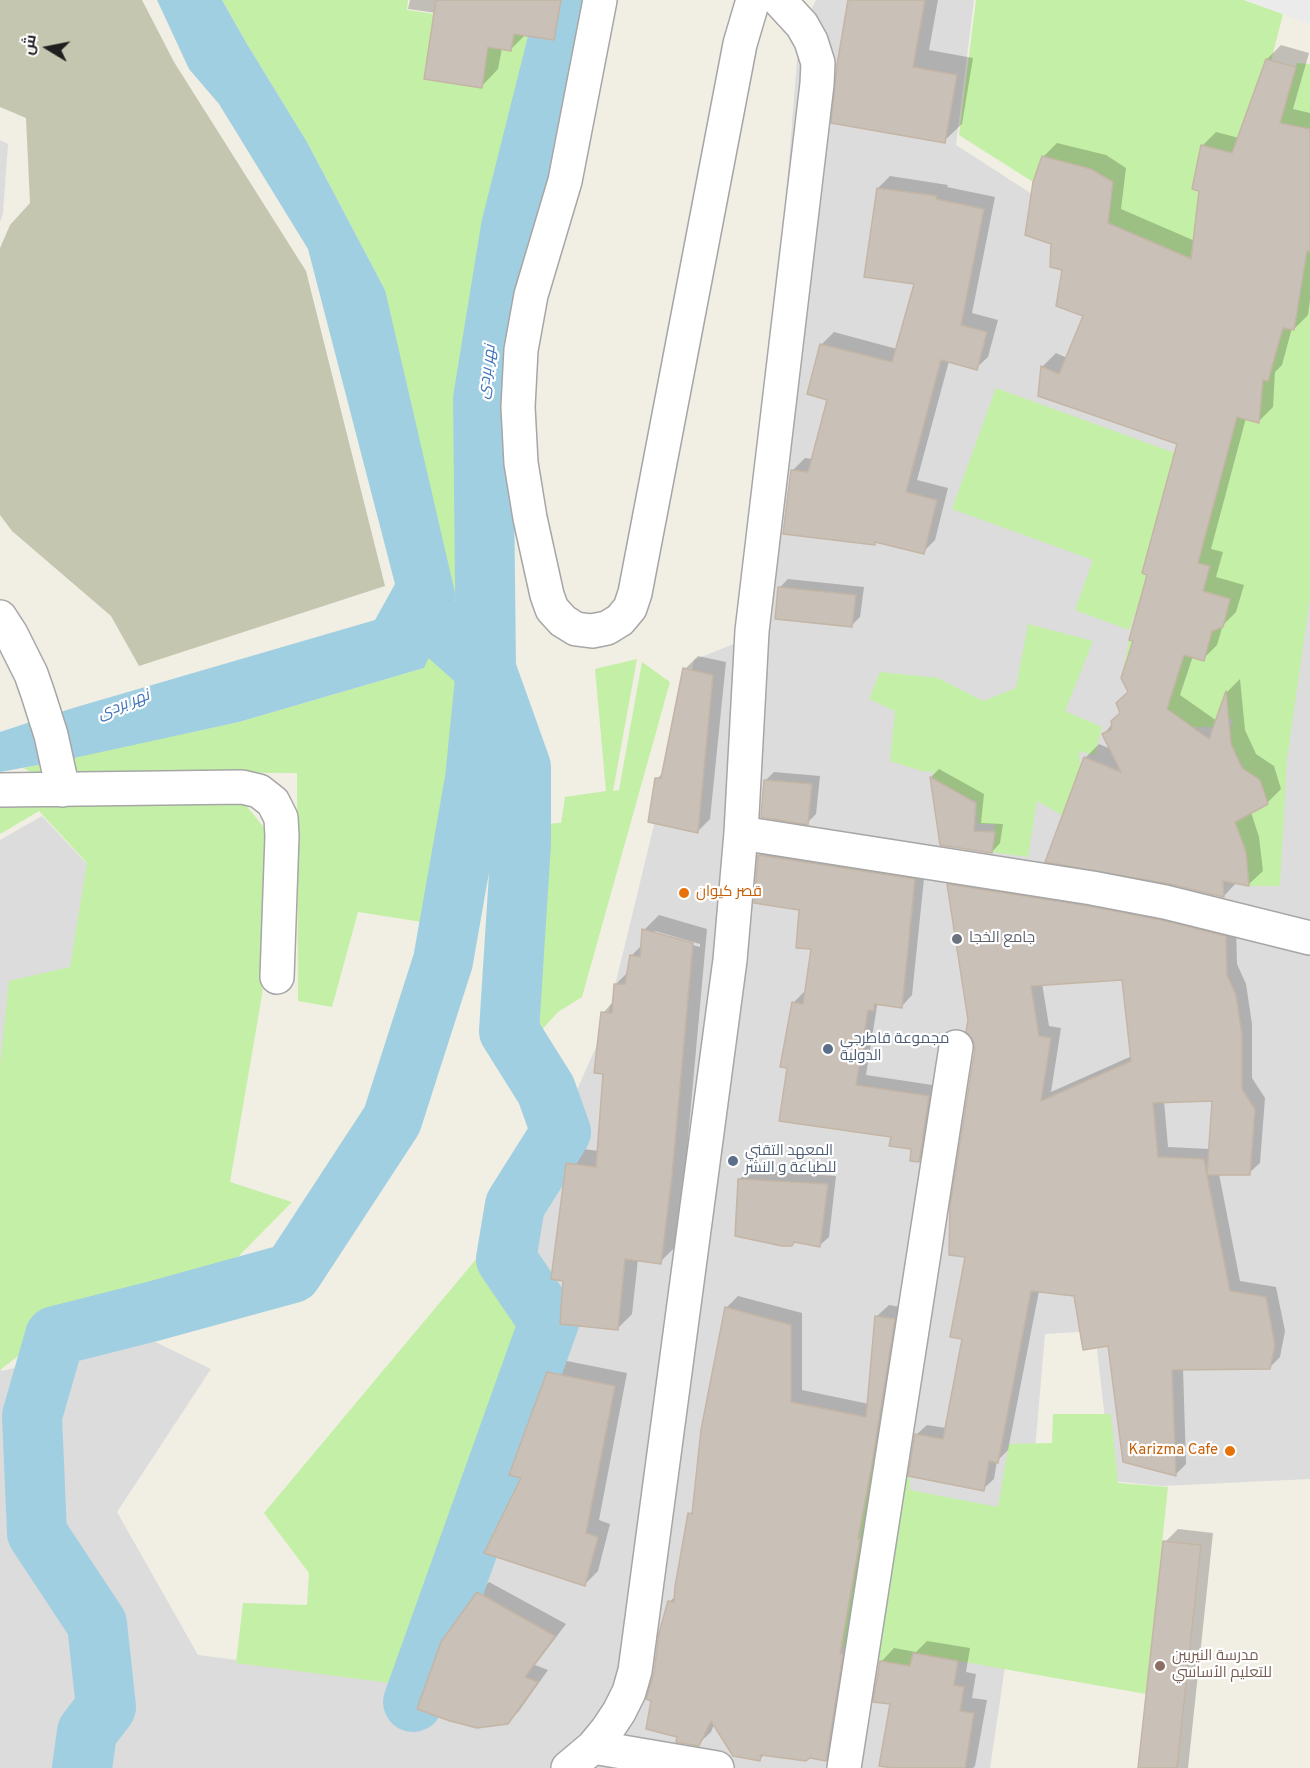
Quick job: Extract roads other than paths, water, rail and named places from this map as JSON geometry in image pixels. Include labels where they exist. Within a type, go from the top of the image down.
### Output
[{"type":"street","points":[[600,0],[565,182],[531,295],[521,350],[518,407],[521,463],[547,595],[552,609],[563,621],[576,629],[592,631],[607,628],[620,620],[630,608],[635,593],[740,44],[753,0]]},
{"type":"street","points":[[568,1768],[593,1747],[607,1730],[619,1712],[635,1671],[730,960],[741,832],[752,631],[817,84],[818,63],[812,41],[802,25],[779,0]]},
{"type":"street","points":[[0,617],[11,634],[34,684],[51,735],[63,790]]},
{"type":"street","points":[[0,790],[242,787],[259,791],[273,802],[281,818],[277,977]]},
{"type":"street","points":[[741,832],[1092,888],[1165,902],[1310,938]]},
{"type":"street","points":[[844,1768],[956,1047]]},
{"type":"street","points":[[593,1747],[717,1768]]},
{"type":"water","name":"نهر بردى","points":[[157,0],[222,0],[307,142],[385,290],[456,597],[424,668],[239,722],[0,772],[0,732],[73,708],[375,620],[395,584],[308,249],[219,104],[189,69]]},
{"type":"waterway","name":"نهر بردى","points":[[82,1768],[87,1732],[106,1707],[97,1624],[37,1533],[32,1416],[55,1336],[292,1273],[392,1120],[443,961],[475,779],[486,669],[483,399],[511,227],[568,0]]},
{"type":"waterway","points":[[413,1702],[549,1322],[506,1259],[515,1205],[561,1132],[546,1090],[509,1031],[521,843],[521,767],[486,669],[423,613]]},
{"type":"place","name":"قصر كيوان","points":[[684,893]]},
{"type":"place","name":"جامع الخجا","points":[[957,939]]},
{"type":"place","name":"مجموعة قاطرجي الدولية","points":[[828,1049]]},
{"type":"place","name":"المعهد التقني للطباعة و النشر","points":[[733,1161]]},
{"type":"place","name":"Karizma Cafe","points":[[1230,1451]]},
{"type":"place","name":"مدرسة النيربين للتعليم الأساسي","points":[[1160,1666]]}]
